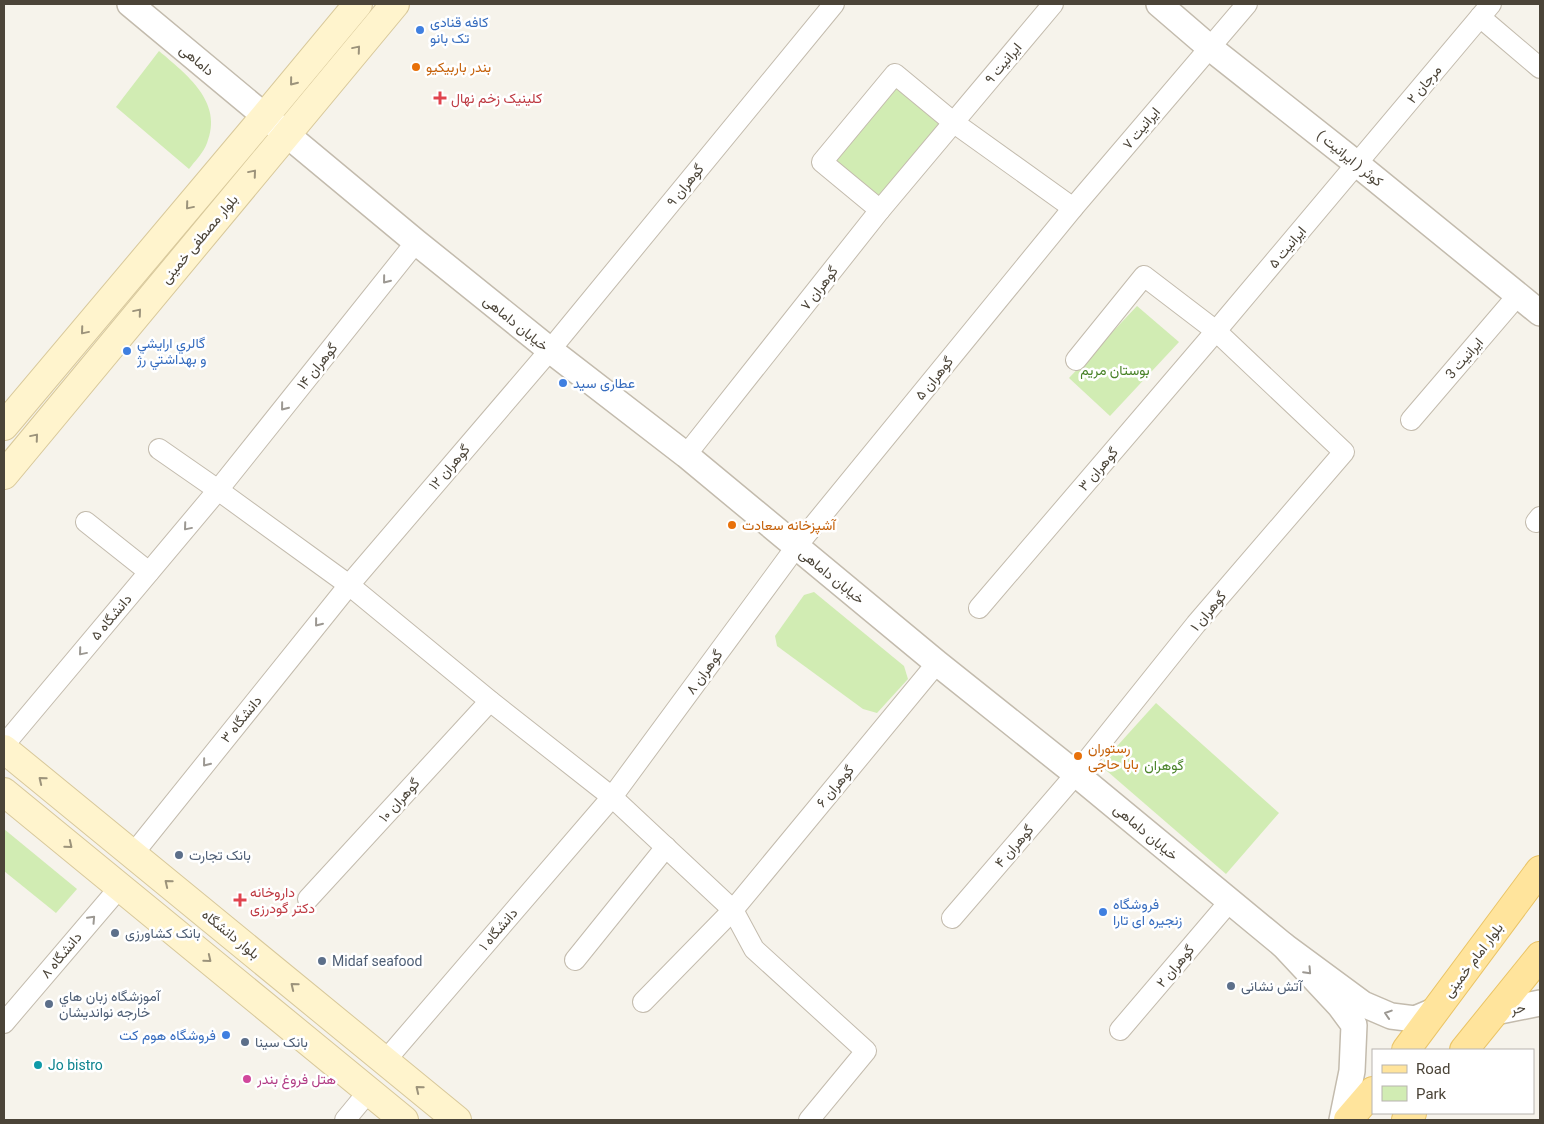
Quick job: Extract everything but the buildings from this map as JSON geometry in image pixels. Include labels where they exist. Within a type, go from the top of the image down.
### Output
[{"type":"main road","name":"بلوار مصطفی خمینی","points":[[4,426],[358,4]]},
{"type":"main road","name":"بلوار مصطفی خمینی","points":[[4,475],[394,4]]},
{"type":"main road","name":"بلوار دانشگاه","points":[[4,749],[457,1120]]},
{"type":"main road","points":[[4,792],[404,1120]]},
{"type":"main road","name":"بلوار امام خمینی","points":[[1407,1049],[1540,870]]},
{"type":"main road","points":[[1489,939],[1524,920],[1540,899]]},
{"type":"main road","points":[[1465,1049],[1540,956]]},
{"type":"main road","points":[[1348,1120],[1372,1092]]},
{"type":"street","name":"داماهی","points":[[130,4],[265,116],[285,135]]},
{"type":"street","name":"گوهران ۹","points":[[550,350],[834,4]]},
{"type":"street","name":"ایرانیت ۹","points":[[953,122],[1053,4]]},
{"type":"street","name":"کوثر ( ایرانیت )","points":[[1159,4],[1209,47],[1357,164],[1540,314]]},
{"type":"street","name":"ایرانیت ۷","points":[[1072,208],[1248,4]]},
{"type":"street","points":[[1485,10],[1540,68]]},
{"type":"street","name":"مرجان ۲","points":[[1357,164],[1485,10]]},
{"type":"street","points":[[880,210],[822,162],[895,74],[953,122],[1072,208]]},
{"type":"street","name":"گوهران ۷","points":[[686,455],[880,210],[953,122]]},
{"type":"street","name":"خیابان داماهی","points":[[285,135],[550,350],[686,455],[937,663],[1076,774],[1283,945],[1363,1004],[1391,1016],[1415,1019],[1434,1011]]},
{"type":"street","name":"ایرانیت ۵","points":[[1216,331],[1357,164]]},
{"type":"street","name":"گوهران ۵","points":[[796,547],[1072,208]]},
{"type":"street","name":"گوهران ۱۴","points":[[218,490],[416,242]]},
{"type":"street","points":[[1076,360],[1144,276],[1216,331]]},
{"type":"street","name":"ایرانیت 3","points":[[1411,420],[1518,295]]},
{"type":"street","name":"گوهران ۱","points":[[1076,774],[1196,624],[1344,452],[1216,331]]},
{"type":"street","name":"گوهران ۳","points":[[979,608],[1216,331]]},
{"type":"street","name":"گوهران ۱۲","points":[[349,585],[550,350]]},
{"type":"street","points":[[158,449],[349,585],[490,701],[612,797],[733,910],[754,949],[866,1051],[809,1120]]},
{"type":"street","name":"دانشگاه ۵","points":[[4,745],[218,490]]},
{"type":"street","points":[[86,522],[149,572]]},
{"type":"street","name":"گوهران ۸","points":[[612,797],[796,547]]},
{"type":"street","name":"دانشگاه ۳","points":[[133,854],[349,585]]},
{"type":"street","name":"گوهران ۶","points":[[643,1002],[733,910],[937,663]]},
{"type":"street","name":"گوهران ۱۰","points":[[308,899],[490,701]]},
{"type":"street","name":"گوهران ۴","points":[[952,918],[1076,774]]},
{"type":"street","name":"دانشگاه ۱","points":[[385,1061],[612,797]]},
{"type":"street","points":[[575,960],[666,847]]},
{"type":"street","name":"دانشگاه ۸","points":[[4,1023],[120,887]]},
{"type":"street","name":"گوهران ۲","points":[[1120,1030],[1230,901]]},
{"type":"street","name":"خیابان داماهی","points":[[1283,945],[1340,1006],[1354,1026],[1352,1071],[1342,1120]]},
{"type":"street","name":"حر","points":[[1495,1012],[1540,1004]]},
{"type":"street","points":[[346,1120],[369,1091]]},
{"type":"green space","points":[[159,51],[191,79],[206,102],[210,115],[211,128],[206,146],[189,169],[116,107]]},
{"type":"green space","points":[[895,85],[942,123],[879,199],[832,161]]},
{"type":"green space","name":"بوستان مریم","points":[[1137,306],[1179,342],[1110,416],[1069,378]]},
{"type":"green space","points":[[814,592],[904,666],[908,679],[877,713],[863,709],[777,646],[775,636],[804,595]]},
{"type":"green space","name":"گوهران","points":[[1156,703],[1279,813],[1226,874],[1100,765]]},
{"type":"green space","points":[[4,829],[77,889],[56,913],[4,871]]},
{"type":"place","name":"کافه قنادی تک بانو","points":[[420,30]]},
{"type":"place","name":"بندر باربیکیو","points":[[416,67]]},
{"type":"place","name":"کلینیک زخم نهال","points":[[440,98]]},
{"type":"place","name":"گالري ارايشي و بهداشتي رژ","points":[[127,351]]},
{"type":"place","name":"عطاری سید","points":[[563,383]]},
{"type":"place","name":"آشپزخانه سعادت","points":[[732,525]]},
{"type":"place","name":"رستوران بابا حاجی","points":[[1078,756]]},
{"type":"place","name":"بانک تجارت","points":[[179,855]]},
{"type":"place","name":"داروخانه دکتر گودرزی","points":[[240,900]]},
{"type":"place","name":"فروشگاه زنجیره ای تارا","points":[[1103,912]]},
{"type":"place","name":"بانک کشاورزی","points":[[115,933]]},
{"type":"place","name":"Midaf seafood","points":[[322,961]]},
{"type":"place","name":"آتش نشانی","points":[[1231,986]]},
{"type":"place","name":"آموزشگاه زبان هاي خارجه نوانديشان","points":[[49,1004]]},
{"type":"place","name":"فروشگاه هوم کت","points":[[226,1035]]},
{"type":"place","name":"بانک سینا","points":[[245,1042]]},
{"type":"place","name":"Jo bistro","points":[[38,1065]]},
{"type":"place","name":"هتل فروغ بندر","points":[[247,1079]]}]
